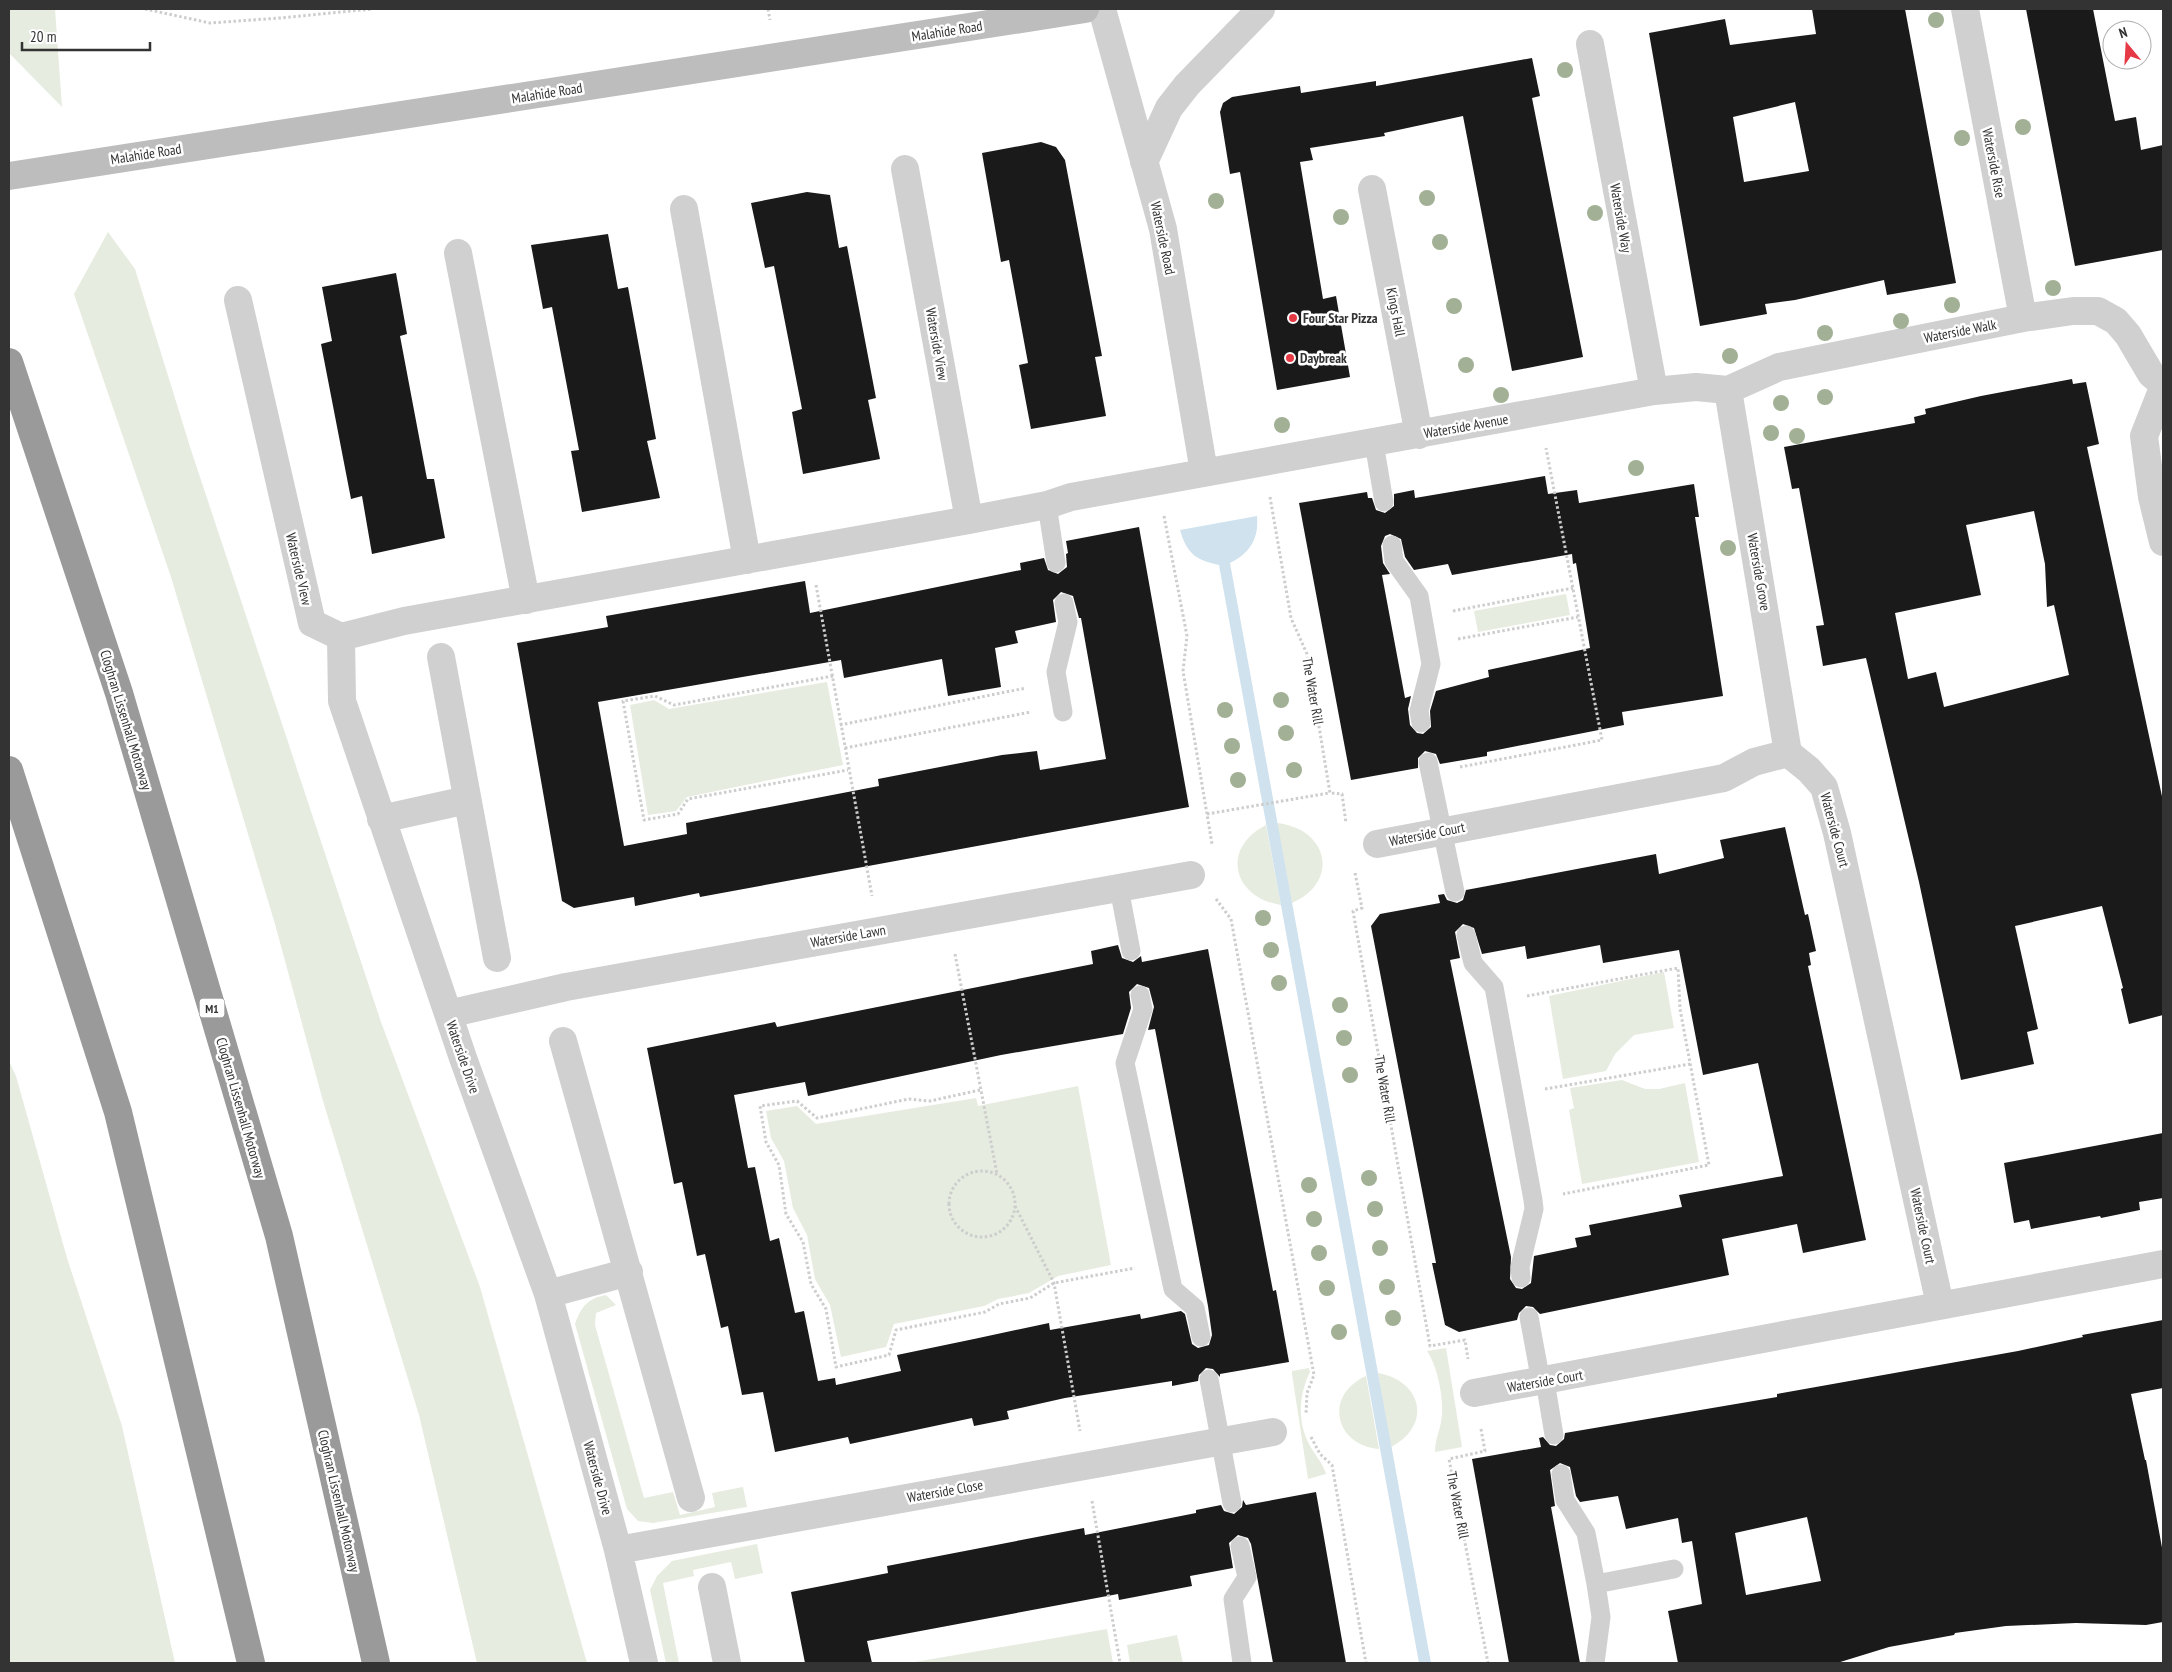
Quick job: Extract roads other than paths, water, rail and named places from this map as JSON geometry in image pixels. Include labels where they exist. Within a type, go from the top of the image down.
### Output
[{"type":"highway","name":"Cloghran Lissenhall Motorway","points":[[9,362],[119,693],[279,1236],[376,1663]]},
{"type":"highway","points":[[9,770],[118,1112],[251,1663]]},
{"type":"main road","name":"Malahide Road","points":[[9,176],[1084,9]]},
{"type":"street","name":"Waterside Road","points":[[1102,9],[1163,229],[1204,472]]},
{"type":"street","points":[[1144,162],[1169,108],[1187,85],[1261,9]]},
{"type":"street","name":"Waterside Rise","points":[[1965,9],[2023,318]]},
{"type":"street","name":"Waterside Way","points":[[1590,44],[1654,391]]},
{"type":"street","name":"Waterside View","points":[[905,169],[969,520]]},
{"type":"street","name":"Kings Hall","points":[[1372,190],[1419,435]]},
{"type":"street","points":[[684,210],[747,560]]},
{"type":"street","points":[[458,253],[526,600]]},
{"type":"street","name":"Waterside View","points":[[238,300],[312,623],[341,637]]},
{"type":"street","name":"Waterside Walk","points":[[1728,390],[1779,367],[2023,318],[2064,312],[2098,312],[2116,321],[2128,334],[2151,374],[2163,384]]},
{"type":"street","name":"Waterside Avenue","points":[[1204,472],[1419,435],[1654,391],[1696,387],[1728,390]]},
{"type":"street","points":[[2163,388],[2144,436],[2152,497],[2163,542]]},
{"type":"street","name":"Waterside Grove","points":[[1728,390],[1788,754]]},
{"type":"street","points":[[341,637],[404,621],[969,520],[1047,505],[1071,497],[1204,472]]},
{"type":"street","name":"Waterside Drive","points":[[341,637],[342,701],[448,1014],[548,1294],[618,1550],[644,1663]]},
{"type":"street","points":[[441,657],[497,958]]},
{"type":"street","name":"Waterside Court","points":[[1377,844],[1441,830],[1724,778],[1754,762],[1788,754],[1809,770],[1824,787],[1838,833],[1940,1305]]},
{"type":"street","points":[[381,819],[467,800]]},
{"type":"street","name":"Waterside Lawn","points":[[448,1014],[506,999],[1190,875]]},
{"type":"street","points":[[563,1041],[691,1498]]},
{"type":"street","name":"Waterside Court","points":[[1474,1393],[1543,1382],[2163,1264]]},
{"type":"street","points":[[548,1294],[629,1272]]},
{"type":"street","name":"Waterside Close","points":[[618,1550],[1273,1432]]},
{"type":"street","points":[[712,1587],[727,1663]]},
{"type":"lane","points":[[1374,443],[1384,502]]},
{"type":"lane","points":[[1047,505],[1056,563]]},
{"type":"lane","points":[[1392,545],[1394,561],[1419,596],[1431,664],[1419,711],[1421,723]]},
{"type":"lane","points":[[1062,709],[1056,672],[1068,622],[1064,603]]},
{"type":"lane","points":[[1429,767],[1455,892]]},
{"type":"lane","points":[[1119,888],[1132,951]]},
{"type":"lane","points":[[1466,935],[1473,963],[1494,987],[1533,1200],[1534,1209],[1520,1267],[1521,1278]]},
{"type":"lane","points":[[1140,995],[1143,1009],[1125,1064],[1173,1289],[1195,1308],[1201,1337]]},
{"type":"lane","points":[[1529,1317],[1554,1435]]},
{"type":"lane","points":[[1209,1379],[1232,1503]]},
{"type":"lane","points":[[1561,1474],[1565,1500],[1586,1533],[1596,1584],[1601,1618],[1595,1663]]},
{"type":"lane","points":[[1240,1546],[1247,1577],[1233,1599],[1242,1663]]},
{"type":"lane","points":[[1596,1584],[1674,1569]]},
{"type":"water","points":[[1257,516],[1255,538],[1252,544],[1243,555],[1230,563],[1431,1663],[1419,1663],[1219,565],[1204,561],[1194,555],[1186,545],[1180,530]]},
{"type":"place","name":"Four Star Pizza","points":[[1293,318]]},
{"type":"place","name":"Daybreak","points":[[1290,358]]}]
